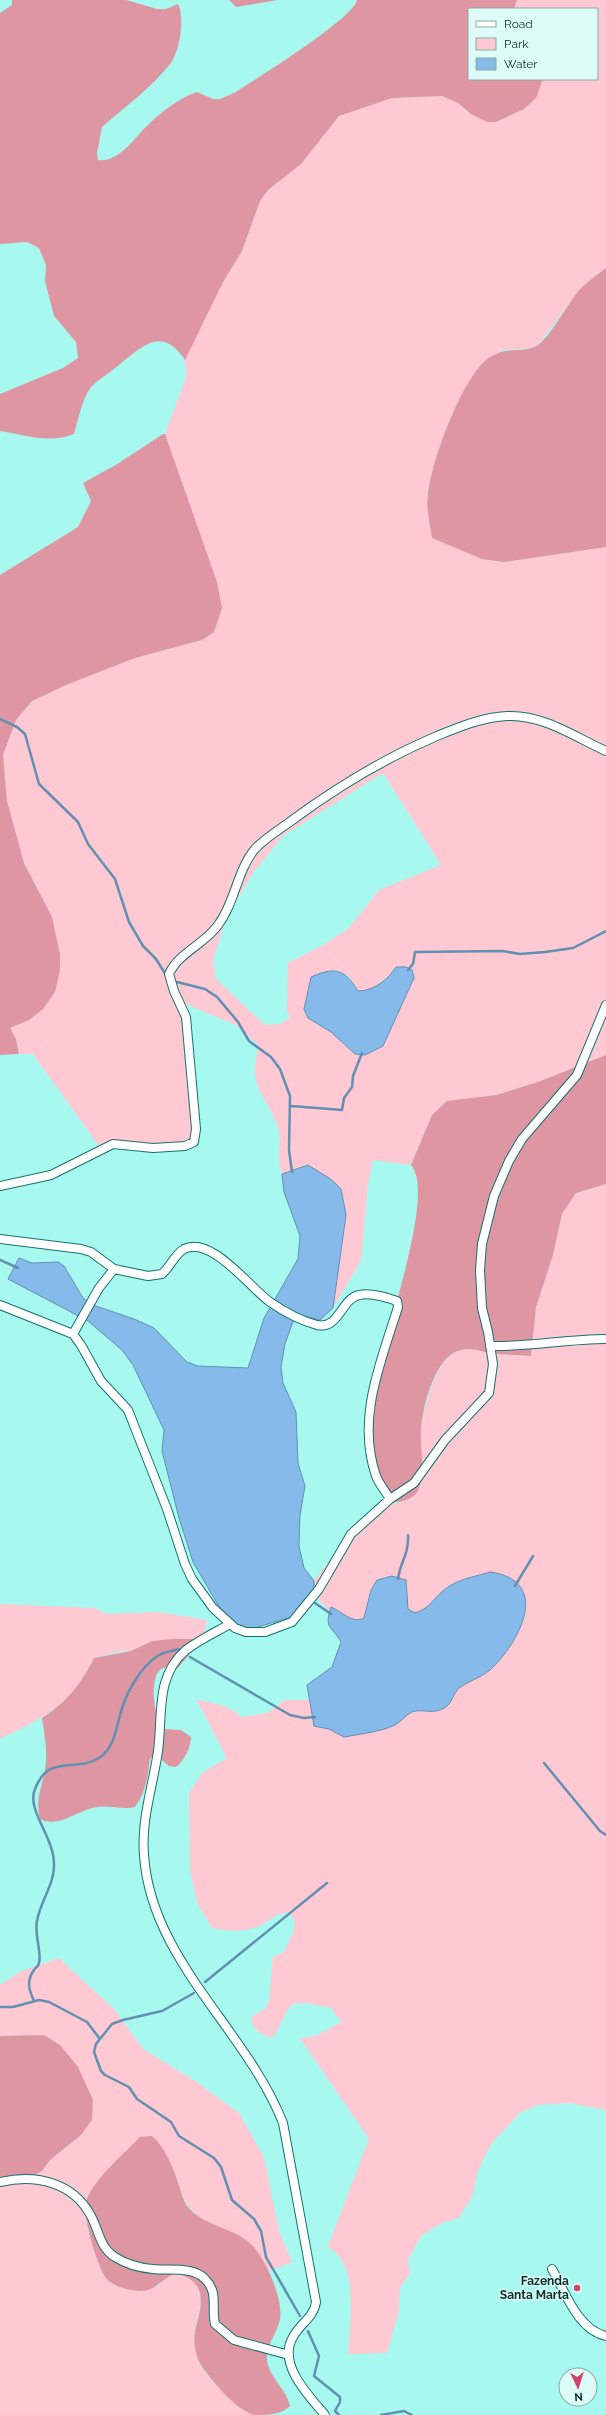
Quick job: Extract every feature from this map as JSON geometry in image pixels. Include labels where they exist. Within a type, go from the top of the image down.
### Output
[{"type":"street","points":[[0,1186],[51,1175],[113,1144],[153,1148],[185,1146],[194,1142],[196,1129],[187,1022],[174,992],[169,974],[184,956],[217,927],[226,912],[254,850],[304,812],[391,756],[465,724],[494,718],[518,716],[541,721],[606,751]]},
{"type":"street","points":[[0,1305],[73,1334],[81,1345],[101,1381],[128,1410],[192,1579],[213,1608],[230,1624],[246,1632],[265,1632],[292,1622],[319,1589],[351,1534],[390,1499],[414,1483],[444,1440],[489,1394],[493,1364],[482,1308],[480,1270],[482,1244],[494,1196],[509,1161],[522,1139],[577,1075],[606,1005]]},
{"type":"street","points":[[0,1239],[81,1249],[91,1252],[114,1269],[148,1276],[162,1274],[184,1249],[199,1247],[222,1259],[271,1303],[317,1325],[329,1324],[336,1318],[346,1304],[358,1295],[370,1294],[397,1301],[398,1307],[372,1394],[368,1430],[376,1477],[390,1499]]},
{"type":"street","points":[[73,1334],[99,1288],[114,1269]]},
{"type":"street","points":[[490,1346],[527,1346],[586,1339],[606,1339]]},
{"type":"street","points":[[230,1624],[187,1649],[168,1670],[163,1694],[158,1750],[144,1818],[144,1854],[148,1891],[165,1934],[187,1970],[249,2059],[276,2104],[283,2123],[316,2302],[315,2312],[293,2337],[289,2355],[299,2383],[325,2415]]},
{"type":"street","points":[[0,2182],[24,2178],[37,2179],[61,2186],[82,2201],[108,2253],[126,2263],[153,2269],[186,2271],[204,2277],[214,2290],[214,2324],[234,2340],[289,2355]]},
{"type":"street","points":[[552,2269],[583,2323],[591,2330],[606,2336]]},
{"type":"green space","points":[[517,0],[606,0],[606,268],[578,292],[538,345],[527,349],[502,350],[452,415],[437,454],[427,496],[482,559],[505,562],[606,547],[606,1055],[538,1082],[496,1095],[447,1101],[432,1115],[411,1165],[373,1160],[368,1185],[361,1261],[333,1308],[336,1281],[308,1165],[282,1174],[279,1162],[279,1131],[275,1119],[260,1092],[255,1074],[259,1046],[236,1025],[180,1002],[187,1025],[193,1137],[189,1149],[183,1150],[99,1146],[33,1054],[19,1054],[16,1039],[10,1028],[36,1014],[55,992],[38,889],[24,863],[17,843],[7,801],[3,755],[16,720],[32,701],[66,685],[135,658],[202,640],[171,453],[165,434],[186,377],[185,360],[189,350],[223,282],[242,251],[260,201],[268,190],[301,164],[339,116],[392,98],[442,96],[458,103],[471,114],[496,122],[526,107],[535,97],[543,80],[598,80],[598,8],[514,8]],"holes":[[[384,774],[441,865],[379,890],[349,928],[323,945],[288,963],[287,1010],[290,1018],[280,1024],[265,1025],[216,979],[213,961],[226,919],[253,873],[283,836],[378,776]],[[392,973],[414,978],[365,1055],[355,1054],[331,1032],[308,1018],[304,1009],[311,977],[348,975],[358,991],[366,991],[375,987]]]},
{"type":"green space","points":[[606,1184],[606,2110],[569,2103],[538,2105],[520,2113],[491,2144],[477,2173],[473,2195],[459,2218],[442,2223],[421,2236],[408,2260],[410,2273],[400,2288],[399,2311],[387,2353],[348,2354],[351,2305],[349,2279],[346,2268],[341,2259],[328,2246],[369,2139],[300,2038],[316,2036],[339,2023],[341,2021],[331,2008],[306,2003],[292,2004],[274,2036],[271,2038],[257,2030],[253,2025],[251,2017],[265,2009],[269,2000],[273,1957],[285,1951],[294,1930],[294,1919],[288,1912],[280,1914],[259,1926],[248,1930],[230,1931],[212,1928],[197,1903],[190,1869],[189,1793],[202,1773],[227,1758],[196,1699],[231,1709],[241,1717],[267,1713],[285,1700],[319,1700],[356,1639],[314,1595],[314,1581],[343,1542],[385,1501],[394,1504],[411,1498],[419,1439],[430,1392],[438,1372],[448,1358],[465,1349],[496,1354],[531,1356],[536,1307],[553,1255],[562,1214],[576,1193]]},
{"type":"green space","points":[[0,1604],[95,1608],[107,1614],[159,1612],[207,1620],[202,1645],[192,1639],[152,1641],[131,1651],[121,1651],[94,1658],[75,1688],[55,1708],[44,1716],[0,1739]]},
{"type":"green space","points":[[59,1958],[115,2010],[143,2049],[195,2081],[239,2113],[264,2157],[279,2231],[292,2262],[268,2271],[259,2254],[199,2217],[187,2205],[168,2158],[87,2227],[106,2278],[115,2286],[158,2286],[167,2276],[177,2273],[194,2282],[200,2296],[199,2312],[194,2334],[194,2342],[199,2362],[215,2384],[231,2399],[253,2415],[0,2415],[0,2183],[42,2171],[50,2160],[81,2135],[92,2120],[60,2045],[44,2035],[0,2036],[0,1985],[19,1972]]},
{"type":"shaded area","points":[[12,0],[126,0],[157,9],[166,9],[178,4],[181,26],[179,43],[174,59],[163,73],[102,127],[97,153],[98,160],[113,158],[119,154],[159,115],[190,95],[197,92],[213,99],[220,99],[236,92],[322,34],[352,9],[357,0],[517,0],[514,8],[468,8],[468,80],[543,80],[536,98],[524,109],[496,122],[487,122],[471,114],[458,103],[442,96],[392,98],[339,116],[301,164],[268,190],[260,201],[242,251],[223,282],[185,360],[177,350],[169,344],[161,341],[145,345],[91,387],[83,403],[74,434],[56,438],[37,438],[0,431],[0,394],[63,368],[78,358],[76,342],[54,316],[45,281],[46,265],[39,248],[27,242],[0,244],[0,13],[12,5]]},
{"type":"shaded area","points":[[229,0],[278,0],[236,7]]},
{"type":"shaded area","points":[[606,268],[606,547],[504,562],[482,559],[432,538],[428,516],[430,481],[441,443],[457,403],[476,370],[486,360],[500,352],[532,348],[542,342],[579,290]]},
{"type":"shaded area","points":[[165,434],[217,582],[222,608],[214,632],[202,640],[135,658],[66,685],[32,701],[16,720],[3,755],[7,801],[24,863],[52,917],[60,954],[60,970],[55,992],[43,1009],[29,1020],[10,1028],[16,1039],[19,1054],[0,1055],[0,575],[78,527],[91,501],[83,483],[119,463]]},
{"type":"shaded area","points":[[606,1055],[606,1184],[576,1193],[562,1214],[553,1255],[536,1307],[531,1356],[496,1354],[473,1349],[465,1349],[452,1354],[437,1372],[427,1396],[421,1430],[422,1474],[419,1488],[414,1496],[409,1499],[400,1502],[385,1501],[375,1482],[373,1474],[370,1452],[369,1422],[372,1398],[401,1286],[417,1211],[418,1183],[411,1165],[432,1115],[447,1101],[496,1095],[538,1082]]},
{"type":"shaded area","points":[[192,1639],[199,1643],[177,1669],[169,1666],[160,1670],[155,1682],[155,1709],[163,1729],[181,1730],[191,1737],[188,1749],[182,1761],[176,1767],[169,1766],[156,1755],[150,1758],[144,1789],[135,1807],[91,1808],[54,1822],[40,1819],[38,1803],[46,1756],[42,1718],[66,1699],[84,1676],[94,1658],[131,1651],[152,1641]]},
{"type":"shaded area","points":[[44,2035],[60,2045],[78,2067],[93,2100],[92,2120],[81,2135],[50,2160],[42,2171],[20,2182],[0,2183],[0,2036]]},
{"type":"shaded area","points":[[152,2136],[161,2146],[174,2170],[187,2206],[194,2213],[210,2223],[237,2234],[245,2239],[252,2245],[269,2271],[280,2304],[280,2315],[279,2323],[269,2346],[267,2360],[271,2372],[285,2394],[290,2406],[282,2411],[264,2415],[254,2415],[247,2412],[224,2394],[205,2371],[199,2361],[194,2341],[201,2301],[200,2294],[197,2286],[191,2280],[176,2273],[155,2287],[145,2291],[140,2291],[126,2289],[113,2284],[102,2272],[94,2251],[88,2227],[86,2216],[87,2199],[103,2174],[140,2137]]},
{"type":"water","points":[[396,967],[406,967],[412,970],[414,978],[383,1046],[365,1055],[355,1054],[331,1032],[308,1018],[304,1009],[311,977],[326,972],[338,972],[348,978],[358,991],[364,991],[380,984],[393,972]]},
{"type":"water","points":[[308,1165],[332,1180],[341,1189],[346,1215],[333,1308],[320,1320],[299,1315],[292,1324],[285,1344],[281,1367],[283,1383],[296,1412],[298,1463],[305,1486],[300,1515],[299,1546],[304,1568],[314,1581],[314,1591],[295,1616],[251,1629],[236,1624],[218,1605],[193,1562],[179,1518],[162,1451],[164,1430],[133,1365],[122,1350],[88,1321],[8,1279],[19,1258],[32,1263],[58,1262],[64,1266],[83,1298],[93,1305],[134,1319],[154,1328],[187,1362],[198,1366],[248,1368],[264,1318],[298,1259],[300,1236],[284,1192],[282,1174]]},
{"type":"water","points":[[490,1572],[509,1578],[521,1587],[525,1600],[524,1614],[519,1630],[511,1645],[490,1670],[459,1688],[449,1704],[442,1709],[438,1711],[412,1712],[397,1724],[383,1729],[344,1737],[329,1729],[314,1726],[307,1685],[332,1667],[341,1642],[328,1623],[331,1607],[355,1620],[364,1618],[371,1590],[377,1580],[392,1576],[406,1580],[408,1609],[415,1613],[424,1609],[444,1590],[454,1583]]},
{"type":"waterway","points":[[0,719],[17,727],[25,734],[39,784],[78,822],[88,844],[115,879],[129,922],[143,946],[156,959],[166,975]]},
{"type":"waterway","points":[[408,970],[413,964],[415,952],[503,951],[520,954],[545,952],[573,948],[606,931]]},
{"type":"waterway","points":[[177,982],[205,989],[217,997],[238,1022],[249,1041],[271,1057],[280,1069],[290,1096],[289,1150],[292,1172]]},
{"type":"waterway","points":[[291,1106],[342,1110],[344,1098],[352,1087],[353,1076],[362,1053]]},
{"type":"waterway","points":[[0,1260],[18,1268]]},
{"type":"waterway","points":[[398,1579],[406,1553],[408,1535]]},
{"type":"waterway","points":[[515,1586],[533,1556]]},
{"type":"waterway","points":[[315,1603],[331,1614]]},
{"type":"waterway","points":[[34,2001],[29,1982],[31,1974],[38,1966],[40,1959],[36,1926],[41,1907],[52,1880],[54,1866],[50,1845],[34,1806],[33,1797],[35,1789],[41,1778],[55,1767],[90,1762],[103,1755],[113,1740],[121,1710],[133,1683],[152,1660],[166,1652],[179,1649]]},
{"type":"waterway","points":[[190,1657],[290,1715],[304,1718],[315,1717]]},
{"type":"waterway","points":[[544,1763],[600,1831],[606,1835]]},
{"type":"waterway","points":[[205,1982],[327,1883]]},
{"type":"waterway","points":[[194,1993],[162,2011],[112,2024],[96,2044],[94,2052],[101,2071],[105,2075],[129,2087],[137,2099],[171,2122],[179,2136],[214,2158],[221,2167],[232,2200],[254,2219],[261,2231],[266,2257],[300,2316]]},
{"type":"waterway","points":[[0,2007],[13,2007],[39,2000],[49,2002],[87,2022],[100,2039]]},
{"type":"waterway","points":[[308,2331],[319,2356],[314,2376],[340,2397],[340,2402],[335,2411],[339,2415]]},
{"type":"waterway","points":[[381,2415],[404,2411],[412,2415]]},
{"type":"place","name":"Fazenda Santa Marta","points":[[577,2288]]}]
